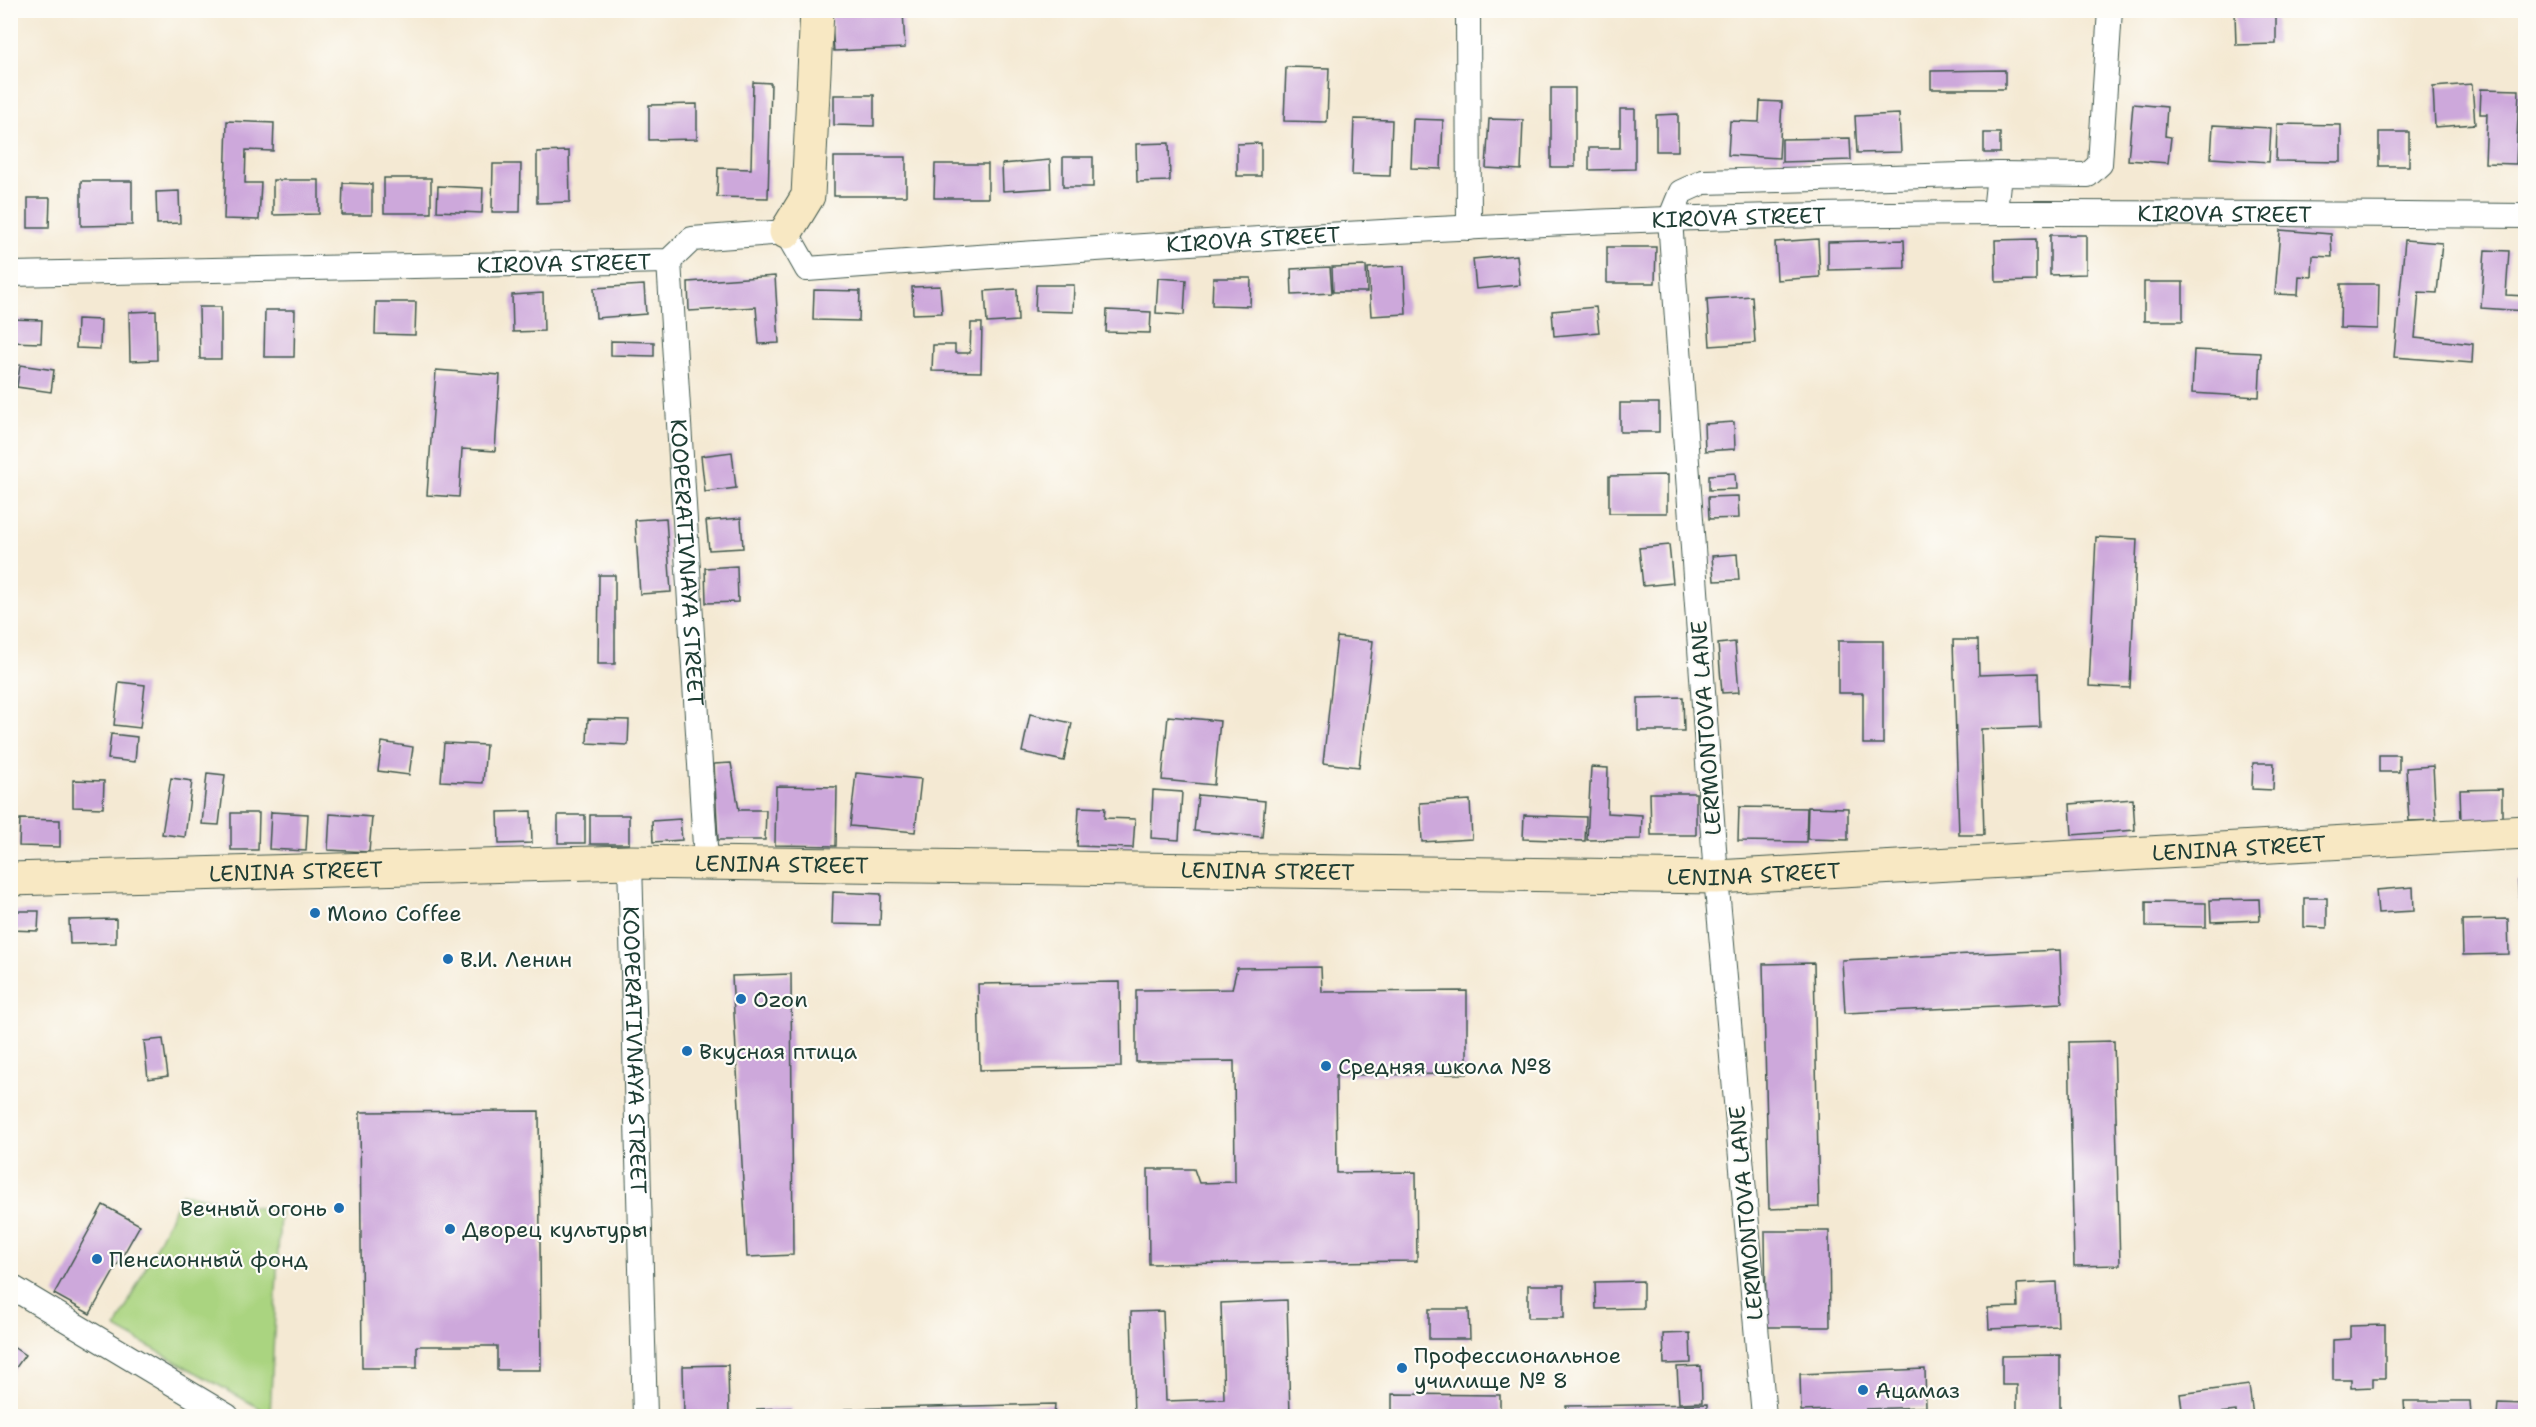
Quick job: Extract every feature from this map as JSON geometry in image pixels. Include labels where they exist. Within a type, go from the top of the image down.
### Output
[{"type":"street","points":[[786,232],[808,196],[817,10]]},
{"type":"street","points":[[1468,10],[1469,228]]},
{"type":"street","points":[[1670,219],[1681,192],[1703,182],[1999,174],[2088,175],[2100,164],[2110,10]]},
{"type":"street","points":[[1995,212],[1999,174]]},
{"type":"street","name":"KIROVA STREET","points":[[10,274],[669,261],[692,239],[786,232],[807,269],[1043,251],[1670,219],[1995,212],[2526,216]]},
{"type":"street","name":"LERMONTOVA LANE","points":[[1670,219],[1716,878],[1764,1416]]},
{"type":"street","name":"KOOPERATIVNAYA STREET","points":[[669,261],[706,862]]},
{"type":"street","name":"LENINA STREET","points":[[10,879],[630,862],[1716,878],[2526,832]]},
{"type":"street","name":"KOOPERATIVNAYA STREET","points":[[630,862],[645,1416]]},
{"type":"street","points":[[10,1286],[228,1416]]},
{"type":"green space","points":[[182,1193],[280,1212],[270,1414],[116,1328]]},
{"type":"building","points":[[831,10],[903,10],[905,48],[834,51]]},
{"type":"building","points":[[2276,12],[2276,44],[2236,45],[2235,13]]},
{"type":"building","points":[[1286,67],[1329,68],[1327,122],[1284,121]]},
{"type":"building","points":[[2005,70],[2005,89],[1931,89],[1931,71]]},
{"type":"building","points":[[753,82],[771,83],[768,198],[717,197],[718,168],[751,169]]},
{"type":"building","points":[[2523,83],[2526,83],[2526,141],[2523,141]]},
{"type":"building","points":[[2472,84],[2475,124],[2435,127],[2433,87]]},
{"type":"building","points":[[1551,88],[1575,88],[1575,167],[1551,167]]},
{"type":"building","points":[[2481,89],[2519,90],[2516,164],[2485,163],[2487,114],[2480,114]]},
{"type":"building","points":[[834,95],[874,95],[874,126],[834,125]]},
{"type":"building","points":[[1760,101],[1782,102],[1779,158],[1728,155],[1730,121],[1759,122]]},
{"type":"building","points":[[697,104],[697,139],[649,140],[649,105]]},
{"type":"building","points":[[2133,104],[2167,107],[2165,136],[2171,137],[2168,163],[2128,160]]},
{"type":"building","points":[[1620,109],[1635,109],[1635,169],[1589,170],[1589,148],[1620,148]]},
{"type":"building","points":[[1678,114],[1678,151],[1656,151],[1656,115]]},
{"type":"building","points":[[1899,114],[1901,152],[1857,153],[1855,116]]},
{"type":"building","points":[[1354,119],[1392,120],[1390,176],[1352,175]]},
{"type":"building","points":[[1413,119],[1443,120],[1441,169],[1411,168]]},
{"type":"building","points":[[1489,119],[1523,120],[1521,170],[1486,168]]},
{"type":"building","points":[[227,121],[274,123],[273,151],[246,150],[245,183],[261,183],[259,220],[224,219]]},
{"type":"building","points":[[2277,124],[2341,125],[2341,162],[2276,161]]},
{"type":"building","points":[[2213,125],[2271,128],[2269,162],[2211,158]]},
{"type":"building","points":[[2379,132],[2409,132],[2409,166],[2379,166]]},
{"type":"building","points":[[1984,133],[2000,133],[2000,153],[1984,153]]},
{"type":"building","points":[[1850,138],[1851,160],[1782,162],[1782,139]]},
{"type":"building","points":[[1169,143],[1170,181],[1137,182],[1136,144]]},
{"type":"building","points":[[1261,143],[1261,176],[1237,176],[1237,144]]},
{"type":"building","points":[[569,151],[570,202],[537,203],[537,152]]},
{"type":"building","points":[[834,157],[906,157],[906,196],[834,196]]},
{"type":"building","points":[[1063,157],[1093,157],[1093,187],[1063,187]]},
{"type":"building","points":[[1050,160],[1051,188],[1003,191],[1002,164]]},
{"type":"building","points":[[493,164],[521,164],[520,212],[492,212]]},
{"type":"building","points":[[935,164],[988,164],[988,198],[934,198]]},
{"type":"building","points":[[384,178],[431,178],[431,213],[384,213]]},
{"type":"building","points":[[273,180],[319,180],[319,214],[273,215]]},
{"type":"building","points":[[81,181],[132,181],[132,225],[81,226]]},
{"type":"building","points":[[343,183],[372,184],[372,215],[342,215]]},
{"type":"building","points":[[438,186],[483,188],[482,213],[437,211]]},
{"type":"building","points":[[179,191],[180,223],[157,224],[156,192]]},
{"type":"building","points":[[28,198],[50,198],[49,228],[28,228]]},
{"type":"building","points":[[2280,230],[2331,234],[2332,257],[2313,256],[2312,277],[2299,276],[2298,295],[2275,294]]},
{"type":"building","points":[[2050,235],[2086,235],[2086,274],[2050,275]]},
{"type":"building","points":[[1818,239],[1820,277],[1777,280],[1775,242]]},
{"type":"building","points":[[2036,239],[2036,281],[1996,282],[1995,240]]},
{"type":"building","points":[[1904,240],[1905,268],[1828,270],[1828,242]]},
{"type":"building","points":[[2405,240],[2442,243],[2437,293],[2419,292],[2415,338],[2473,344],[2472,363],[2394,357]]},
{"type":"building","points":[[1607,247],[1656,247],[1655,283],[1607,283]]},
{"type":"building","points":[[2485,250],[2509,251],[2506,295],[2526,296],[2526,311],[2481,308]]},
{"type":"building","points":[[1517,255],[1520,285],[1476,289],[1473,259]]},
{"type":"building","points":[[1366,266],[1367,292],[1333,292],[1332,267]]},
{"type":"building","points":[[1404,266],[1406,314],[1371,316],[1368,268]]},
{"type":"building","points":[[1330,267],[1332,293],[1292,295],[1291,269]]},
{"type":"building","points":[[775,276],[779,343],[759,344],[756,307],[689,311],[688,282]]},
{"type":"building","points":[[1158,278],[1186,280],[1184,315],[1156,313]]},
{"type":"building","points":[[1213,278],[1251,278],[1250,306],[1212,305]]},
{"type":"building","points":[[2144,282],[2183,282],[2183,321],[2144,321]]},
{"type":"building","points":[[2341,284],[2379,284],[2378,329],[2340,328]]},
{"type":"building","points":[[644,285],[646,314],[596,318],[594,288]]},
{"type":"building","points":[[1036,285],[1074,285],[1073,312],[1035,311]]},
{"type":"building","points":[[940,286],[942,313],[913,314],[912,287]]},
{"type":"building","points":[[1017,289],[1018,321],[987,323],[985,291]]},
{"type":"building","points":[[814,290],[860,291],[859,321],[813,320]]},
{"type":"building","points":[[543,293],[544,331],[513,332],[512,295]]},
{"type":"building","points":[[1752,296],[1755,343],[1710,346],[1707,299]]},
{"type":"building","points":[[376,302],[416,302],[415,335],[375,334]]},
{"type":"building","points":[[199,307],[221,307],[221,359],[200,359]]},
{"type":"building","points":[[1596,307],[1599,332],[1554,336],[1552,311]]},
{"type":"building","points":[[265,310],[295,310],[294,357],[264,357]]},
{"type":"building","points":[[1107,310],[1151,312],[1150,333],[1106,332]]},
{"type":"building","points":[[156,311],[157,360],[130,361],[129,312]]},
{"type":"building","points":[[10,319],[42,320],[41,343],[10,342]]},
{"type":"building","points":[[77,319],[101,320],[100,349],[76,348]]},
{"type":"building","points":[[971,323],[982,323],[981,372],[932,371],[933,345],[955,345],[955,353],[970,353]]},
{"type":"building","points":[[611,341],[654,342],[654,356],[611,355]]},
{"type":"building","points":[[2194,350],[2261,353],[2259,397],[2192,393]]},
{"type":"building","points":[[20,365],[54,370],[51,392],[17,387]]},
{"type":"building","points":[[436,370],[500,375],[495,451],[462,449],[459,497],[427,495]]},
{"type":"building","points":[[1620,403],[1659,403],[1659,432],[1620,432]]},
{"type":"building","points":[[1734,422],[1735,449],[1705,451],[1704,424]]},
{"type":"building","points":[[732,452],[736,488],[705,492],[701,456]]},
{"type":"building","points":[[1735,473],[1736,489],[1709,490],[1709,475]]},
{"type":"building","points":[[1667,475],[1667,513],[1609,513],[1609,476]]},
{"type":"building","points":[[1738,496],[1739,518],[1709,519],[1708,497]]},
{"type":"building","points":[[666,518],[671,592],[640,594],[635,520]]},
{"type":"building","points":[[741,518],[743,548],[709,550],[706,521]]},
{"type":"building","points":[[2096,537],[2137,539],[2130,688],[2089,686]]},
{"type":"building","points":[[1669,545],[1673,583],[1643,586],[1639,548]]},
{"type":"building","points":[[1737,554],[1739,580],[1714,581],[1712,556]]},
{"type":"building","points":[[737,566],[738,602],[706,603],[705,568]]},
{"type":"building","points":[[599,575],[615,575],[615,664],[598,664]]},
{"type":"building","points":[[1337,637],[1373,641],[1359,767],[1323,763]]},
{"type":"building","points":[[1953,640],[1978,640],[1979,675],[2038,673],[2040,727],[1981,729],[1984,835],[1959,835]]},
{"type":"building","points":[[1838,641],[1883,641],[1883,744],[1863,744],[1863,693],[1838,693]]},
{"type":"building","points":[[1735,642],[1739,692],[1722,693],[1718,644]]},
{"type":"building","points":[[119,682],[145,685],[140,728],[114,725]]},
{"type":"building","points":[[1683,697],[1684,731],[1638,731],[1638,698]]},
{"type":"building","points":[[1030,714],[1072,723],[1064,761],[1022,752]]},
{"type":"building","points":[[1168,716],[1220,721],[1214,785],[1162,780]]},
{"type":"building","points":[[588,719],[629,720],[628,745],[587,743]]},
{"type":"building","points":[[111,734],[137,737],[135,762],[108,759]]},
{"type":"building","points":[[382,742],[413,747],[409,775],[378,771]]},
{"type":"building","points":[[444,743],[486,745],[483,783],[441,781]]},
{"type":"building","points":[[2379,755],[2399,755],[2399,772],[2379,772]]},
{"type":"building","points":[[731,763],[739,810],[766,810],[765,840],[718,840],[714,764]]},
{"type":"building","points":[[2253,763],[2274,763],[2273,790],[2252,789]]},
{"type":"building","points":[[2433,766],[2436,820],[2409,821],[2406,768]]},
{"type":"building","points":[[1591,767],[1608,768],[1607,813],[1642,815],[1641,839],[1587,840]]},
{"type":"building","points":[[207,773],[225,775],[219,825],[202,824]]},
{"type":"building","points":[[856,773],[921,779],[915,832],[850,826]]},
{"type":"building","points":[[171,778],[192,781],[185,837],[162,834]]},
{"type":"building","points":[[73,780],[104,781],[103,808],[73,807]]},
{"type":"building","points":[[776,786],[837,787],[836,846],[775,845]]},
{"type":"building","points":[[2502,789],[2502,821],[2461,822],[2460,790]]},
{"type":"building","points":[[1153,790],[1182,792],[1179,840],[1151,838]]},
{"type":"building","points":[[1650,793],[1696,793],[1696,835],[1651,835]]},
{"type":"building","points":[[1198,795],[1265,801],[1262,837],[1194,831]]},
{"type":"building","points":[[2133,799],[2135,830],[2072,835],[2070,804]]},
{"type":"building","points":[[1470,800],[1472,839],[1422,842],[1420,803]]},
{"type":"building","points":[[1079,807],[1105,808],[1104,818],[1135,819],[1133,848],[1077,846]]},
{"type":"building","points":[[1739,807],[1807,808],[1806,842],[1738,841]]},
{"type":"building","points":[[1808,807],[1848,808],[1848,840],[1807,839]]},
{"type":"building","points":[[531,811],[532,843],[499,844],[498,812]]},
{"type":"building","points":[[271,812],[308,814],[306,851],[269,849]]},
{"type":"building","points":[[231,813],[259,813],[258,850],[231,850]]},
{"type":"building","points":[[330,814],[372,817],[369,852],[328,850]]},
{"type":"building","points":[[558,815],[585,815],[585,843],[558,843]]},
{"type":"building","points":[[590,815],[629,815],[629,844],[590,844]]},
{"type":"building","points":[[1524,815],[1586,817],[1585,841],[1523,839]]},
{"type":"building","points":[[20,819],[60,820],[60,847],[19,846]]},
{"type":"building","points":[[680,819],[682,840],[653,842],[652,821]]},
{"type":"building","points":[[2518,881],[2526,881],[2526,904],[2519,905]]},
{"type":"building","points":[[2413,887],[2414,911],[2378,913],[2376,890]]},
{"type":"building","points":[[833,892],[881,894],[880,925],[832,924]]},
{"type":"building","points":[[2304,898],[2327,898],[2327,928],[2304,927]]},
{"type":"building","points":[[2259,899],[2260,920],[2211,922],[2210,900]]},
{"type":"building","points":[[2146,902],[2206,903],[2206,927],[2146,926]]},
{"type":"building","points":[[10,911],[39,911],[38,931],[10,930]]},
{"type":"building","points":[[116,919],[116,943],[70,944],[69,920]]},
{"type":"building","points":[[2508,919],[2509,954],[2463,955],[2462,920]]},
{"type":"building","points":[[2060,950],[2062,1003],[1845,1013],[1842,960]]},
{"type":"building","points":[[1814,963],[1819,1207],[1769,1209],[1763,964]]},
{"type":"building","points":[[1321,967],[1322,992],[1467,991],[1467,1074],[1336,1075],[1337,1173],[1416,1172],[1417,1261],[1149,1264],[1148,1169],[1194,1169],[1199,1183],[1235,1182],[1234,1061],[1136,1062],[1136,990],[1232,989],[1237,968]]},
{"type":"building","points":[[791,974],[793,1255],[747,1257],[732,976]]},
{"type":"building","points":[[1120,982],[1121,1067],[980,1070],[978,984]]},
{"type":"building","points":[[163,1039],[168,1076],[148,1079],[144,1041]]},
{"type":"building","points":[[2114,1041],[2120,1265],[2074,1266],[2069,1042]]},
{"type":"building","name":"Дворец культуры","points":[[539,1111],[541,1370],[497,1370],[497,1346],[417,1346],[417,1368],[362,1368],[360,1112]]},
{"type":"building","name":"Пенсионный фонд","points":[[103,1205],[140,1225],[90,1314],[54,1294]]},
{"type":"building","points":[[1765,1231],[1829,1231],[1830,1327],[1766,1327]]},
{"type":"building","points":[[1643,1281],[1643,1308],[1596,1309],[1595,1282]]},
{"type":"building","points":[[2056,1282],[2058,1326],[1989,1329],[1988,1308],[2018,1307],[2017,1284]]},
{"type":"building","points":[[1528,1285],[1564,1285],[1564,1318],[1528,1318]]},
{"type":"building","points":[[1287,1300],[1290,1416],[1134,1416],[1131,1312],[1163,1311],[1166,1401],[1224,1399],[1221,1303]]},
{"type":"building","points":[[1429,1309],[1469,1309],[1470,1339],[1429,1339]]},
{"type":"building","points":[[2385,1325],[2385,1378],[2373,1378],[2373,1387],[2351,1388],[2351,1380],[2333,1380],[2333,1340],[2350,1339],[2350,1326]]},
{"type":"building","points":[[1690,1333],[1691,1363],[1664,1364],[1663,1334]]},
{"type":"building","points":[[10,1345],[25,1355],[10,1376]]},
{"type":"building","points":[[2060,1355],[2060,1416],[2017,1416],[2017,1385],[2002,1385],[2002,1356]]},
{"type":"building","points":[[728,1365],[729,1416],[684,1416],[683,1366]]},
{"type":"building","points":[[1701,1366],[1702,1402],[1679,1403],[1677,1367]]},
{"type":"building","name":"Ацамаз","points":[[1925,1369],[1926,1407],[1866,1409],[1866,1416],[1830,1416],[1830,1410],[1801,1411],[1800,1374]]},
{"type":"building","points":[[2249,1385],[2253,1416],[2236,1416],[2236,1411],[2211,1414],[2211,1416],[2183,1416],[2180,1394]]},
{"type":"building","points":[[1392,1394],[1500,1395],[1500,1416],[1392,1416]]},
{"type":"building","points":[[2404,1401],[2470,1401],[2471,1416],[2405,1416]]},
{"type":"building","points":[[2498,1403],[2526,1404],[2526,1416],[2497,1416]]},
{"type":"building","points":[[1055,1404],[1054,1416],[846,1416],[845,1409]]},
{"type":"building","points":[[1707,1404],[1707,1416],[1566,1416],[1566,1406]]},
{"type":"building","points":[[791,1408],[792,1416],[757,1416],[757,1409]]},
{"type":"place","name":"Mono Coffee","points":[[315,913]]},
{"type":"place","name":"В.И. Ленин","points":[[448,959]]},
{"type":"place","name":"Ozon","points":[[741,999]]},
{"type":"place","name":"Вкусная птица","points":[[687,1051]]},
{"type":"place","name":"Средняя школа №8","points":[[1326,1066]]},
{"type":"place","name":"Вечный огонь","points":[[339,1208]]},
{"type":"place","name":"Дворец культуры","points":[[450,1229]]},
{"type":"place","name":"Пенсионный фонд","points":[[97,1259]]},
{"type":"place","name":"Профессиональное училище № 8","points":[[1402,1368]]},
{"type":"place","name":"Ацамаз","points":[[1863,1390]]}]
